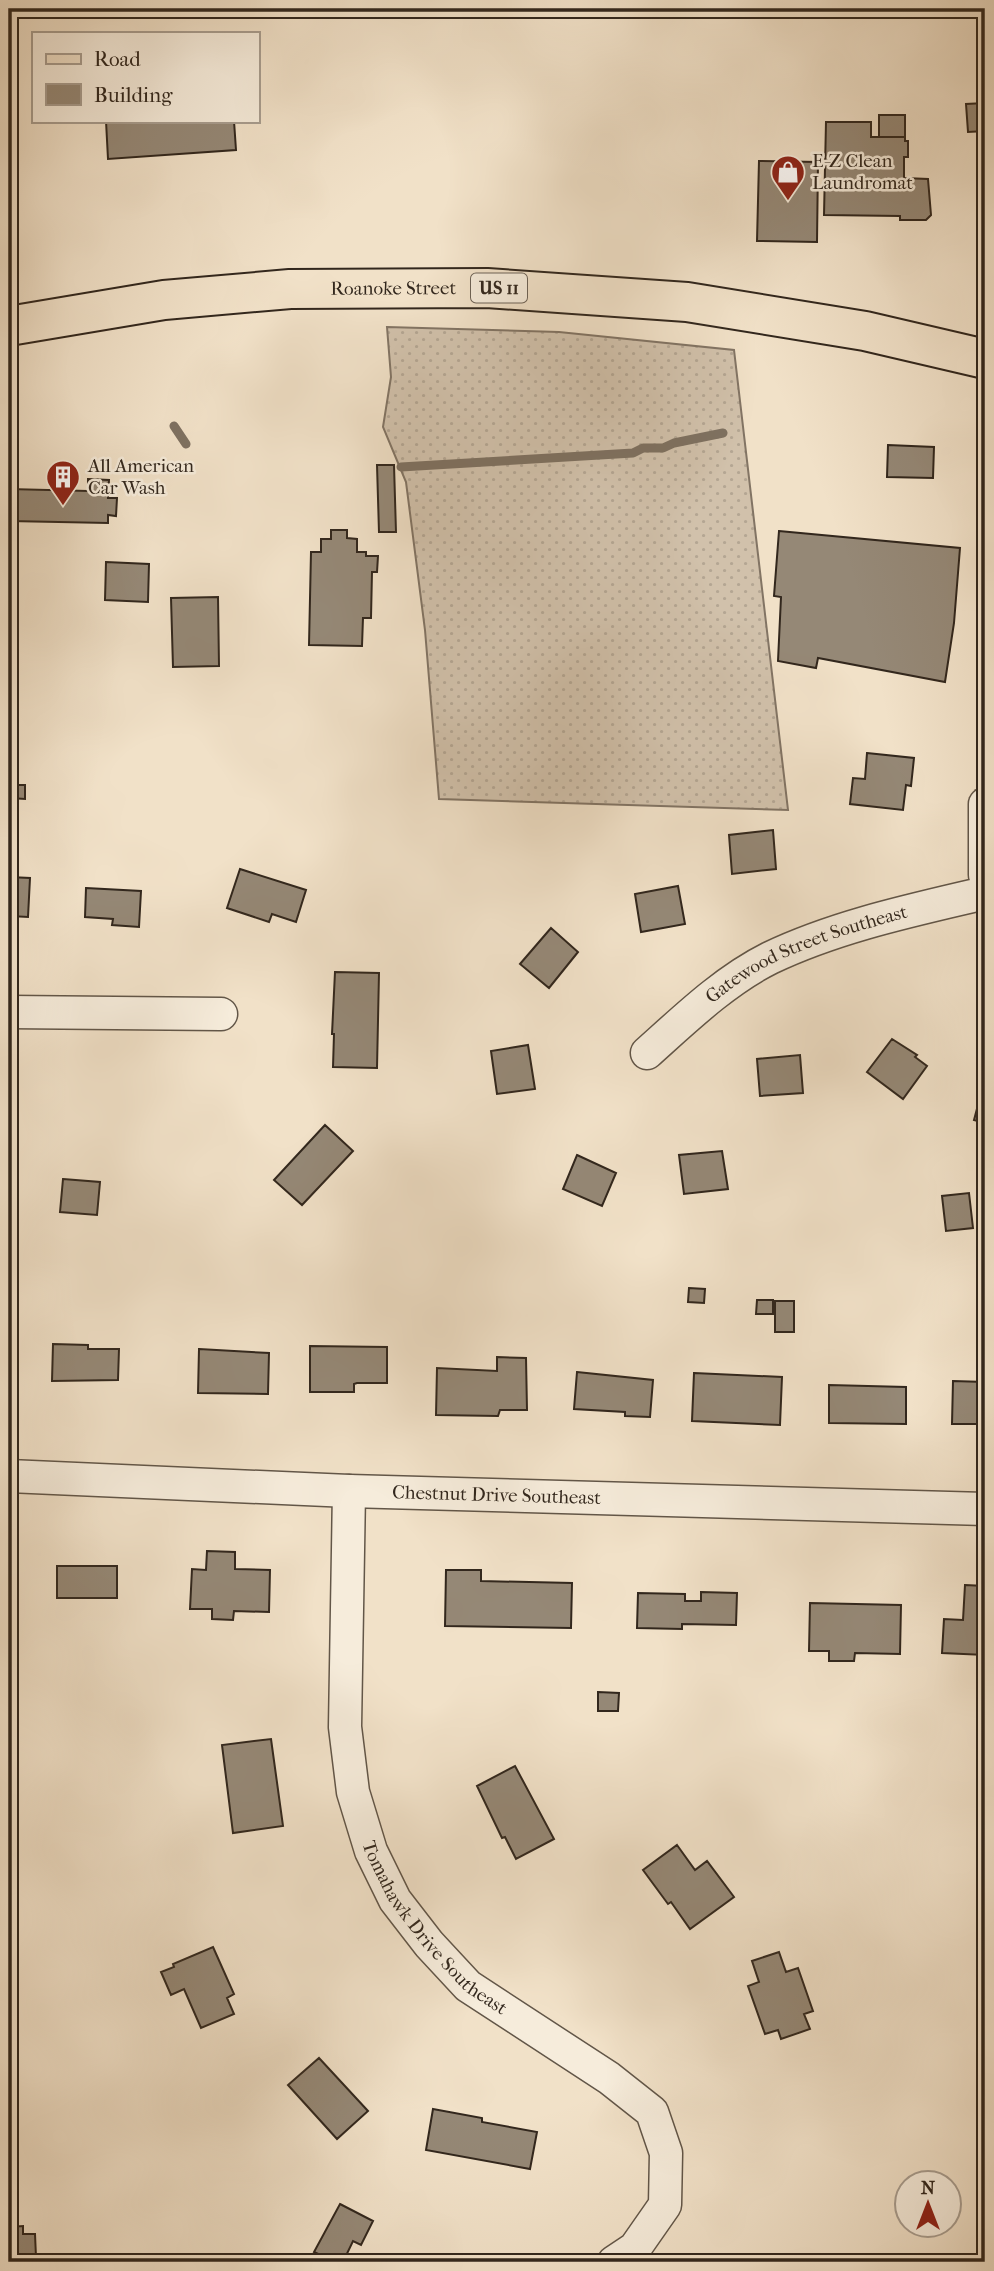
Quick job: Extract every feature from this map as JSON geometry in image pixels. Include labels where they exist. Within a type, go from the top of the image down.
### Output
[{"type":"main road","name":"Roanoke Street","points":[[9,326],[164,300],[290,289],[487,288],[687,302],[865,331],[985,359]]},
{"type":"street","points":[[985,804],[985,874]]},
{"type":"street","name":"Gatewood Street Southeast","points":[[647,1053],[709,998],[768,959],[825,936],[985,893]]},
{"type":"street","points":[[9,1012],[221,1014]]},
{"type":"street","name":"Chestnut Drive Southeast","points":[[9,1476],[349,1490],[985,1509]]},
{"type":"street","name":"Tomahawk Drive Southeast","points":[[349,1490],[345,1727],[353,1792],[371,1851],[396,1900],[429,1944],[468,1986],[609,2078],[652,2112],[666,2153],[665,2205],[635,2248],[614,2262]]},
{"type":"shaded area","points":[[387,327],[559,332],[734,350],[788,810],[439,799],[425,630],[406,482],[383,427],[391,377]]},
{"type":"building","points":[[985,103],[985,131],[968,132],[966,104]]},
{"type":"building","points":[[879,115],[905,115],[905,137],[879,137]]},
{"type":"building","points":[[106,122],[234,122],[236,150],[108,159]]},
{"type":"building","points":[[826,122],[871,122],[871,137],[905,137],[905,141],[908,141],[908,157],[904,157],[904,178],[928,179],[931,215],[926,220],[900,220],[900,216],[824,215]]},
{"type":"building","name":"E-Z Clean Laundromat","points":[[759,161],[818,162],[817,242],[757,241]]},
{"type":"building","points":[[888,445],[934,447],[933,478],[887,477]]},
{"type":"building","points":[[377,465],[394,465],[396,532],[379,532]]},
{"type":"building","name":"All American Car Wash","points":[[88,479],[109,480],[108,498],[117,498],[116,516],[108,515],[108,523],[9,521],[9,489],[88,491]]},
{"type":"building","points":[[331,530],[347,530],[347,538],[357,539],[357,552],[366,552],[366,556],[378,556],[377,572],[372,572],[371,618],[363,618],[362,646],[309,645],[311,552],[321,552],[321,539],[331,539]]},
{"type":"building","points":[[779,531],[960,548],[954,623],[945,682],[818,658],[816,668],[778,661],[781,597],[774,596]]},
{"type":"building","points":[[106,562],[149,564],[148,602],[105,600]]},
{"type":"building","points":[[218,597],[219,666],[173,667],[171,598]]},
{"type":"building","points":[[867,753],[914,758],[911,786],[906,785],[903,810],[850,804],[853,778],[865,779]]},
{"type":"building","points":[[10,785],[25,785],[25,799],[10,798]]},
{"type":"building","points":[[773,830],[776,869],[732,874],[729,835]]},
{"type":"building","points":[[240,869],[306,890],[296,922],[272,914],[269,922],[227,908]]},
{"type":"building","points":[[9,877],[30,878],[28,917],[10,916],[9,921]]},
{"type":"building","points":[[678,886],[685,924],[641,932],[635,894]]},
{"type":"building","points":[[86,888],[141,891],[139,927],[112,925],[113,919],[85,917]]},
{"type":"building","points":[[551,928],[578,952],[549,988],[520,964]]},
{"type":"building","points":[[335,972],[379,973],[377,1068],[333,1067]]},
{"type":"building","points":[[892,1039],[917,1055],[915,1057],[927,1066],[903,1099],[867,1072]]},
{"type":"building","points":[[528,1045],[535,1089],[497,1094],[491,1051]]},
{"type":"building","points":[[800,1055],[803,1093],[760,1096],[757,1059]]},
{"type":"building","points":[[983,1086],[985,1087],[985,1123],[974,1120]]},
{"type":"building","points":[[325,1125],[353,1151],[302,1205],[274,1180]]},
{"type":"building","points":[[722,1151],[728,1189],[684,1194],[679,1155]]},
{"type":"building","points":[[577,1155],[616,1173],[602,1206],[563,1189]]},
{"type":"building","points":[[63,1179],[100,1182],[97,1215],[60,1212]]},
{"type":"building","points":[[969,1193],[973,1228],[946,1231],[942,1196]]},
{"type":"building","points":[[689,1288],[705,1289],[704,1303],[688,1302]]},
{"type":"building","points":[[757,1300],[773,1300],[773,1314],[756,1314]]},
{"type":"building","points":[[775,1301],[794,1301],[794,1332],[775,1332]]},
{"type":"building","points":[[53,1344],[88,1345],[88,1349],[119,1349],[118,1380],[52,1381]]},
{"type":"building","points":[[310,1346],[387,1347],[387,1383],[357,1383],[354,1384],[354,1392],[310,1392]]},
{"type":"building","points":[[199,1349],[269,1353],[268,1394],[198,1393]]},
{"type":"building","points":[[497,1357],[526,1358],[527,1410],[500,1410],[498,1416],[436,1415],[437,1368],[497,1371]]},
{"type":"building","points":[[577,1372],[653,1380],[650,1417],[625,1416],[625,1412],[574,1409]]},
{"type":"building","points":[[694,1373],[782,1377],[780,1425],[692,1421]]},
{"type":"building","points":[[953,1381],[985,1382],[985,1431],[980,1431],[980,1424],[952,1424]]},
{"type":"building","points":[[829,1385],[906,1387],[906,1424],[829,1423]]},
{"type":"building","points":[[207,1551],[235,1552],[235,1569],[270,1570],[269,1612],[234,1611],[233,1620],[212,1619],[212,1609],[190,1609],[192,1569],[206,1570]]},
{"type":"building","points":[[57,1566],[117,1566],[117,1598],[57,1598]]},
{"type":"building","points":[[446,1570],[481,1570],[481,1581],[572,1583],[571,1628],[445,1626]]},
{"type":"building","points":[[965,1585],[985,1586],[985,1655],[942,1653],[944,1619],[963,1620]]},
{"type":"building","points":[[701,1592],[737,1593],[736,1625],[682,1624],[682,1629],[637,1628],[638,1593],[685,1594],[685,1601],[701,1601]]},
{"type":"building","points":[[810,1603],[901,1605],[900,1654],[855,1653],[854,1661],[829,1661],[829,1651],[809,1651]]},
{"type":"building","points":[[598,1692],[619,1693],[618,1711],[598,1711]]},
{"type":"building","points":[[271,1739],[283,1826],[233,1833],[222,1745]]},
{"type":"building","points":[[515,1766],[554,1839],[516,1859],[505,1837],[502,1838],[477,1786]]},
{"type":"building","points":[[677,1845],[695,1870],[707,1861],[734,1897],[690,1929],[643,1870]]},
{"type":"building","points":[[213,1947],[234,1994],[227,1998],[234,2014],[201,2028],[184,1989],[171,1995],[161,1972]]},
{"type":"building","points":[[779,1952],[786,1972],[798,1968],[813,2011],[804,2014],[810,2029],[781,2039],[778,2030],[765,2034],[748,1986],[759,1982],[752,1961]]},
{"type":"building","points":[[319,2058],[368,2111],[337,2139],[288,2085]]},
{"type":"building","points":[[433,2109],[482,2118],[482,2122],[537,2132],[530,2169],[426,2150]]},
{"type":"building","points":[[340,2204],[373,2221],[361,2245],[353,2241],[343,2262],[335,2262],[314,2252]]},
{"type":"building","points":[[23,2226],[23,2234],[35,2234],[36,2257],[26,2258],[26,2262],[9,2262],[9,2227]]},
{"type":"waterway","points":[[174,426],[186,444]]},
{"type":"waterway","points":[[401,467],[633,453],[643,448],[663,448],[674,443],[723,433]]},
{"type":"place","name":"E-Z Clean Laundromat","points":[[788,202]]},
{"type":"place","name":"All American Car Wash","points":[[63,507]]}]
